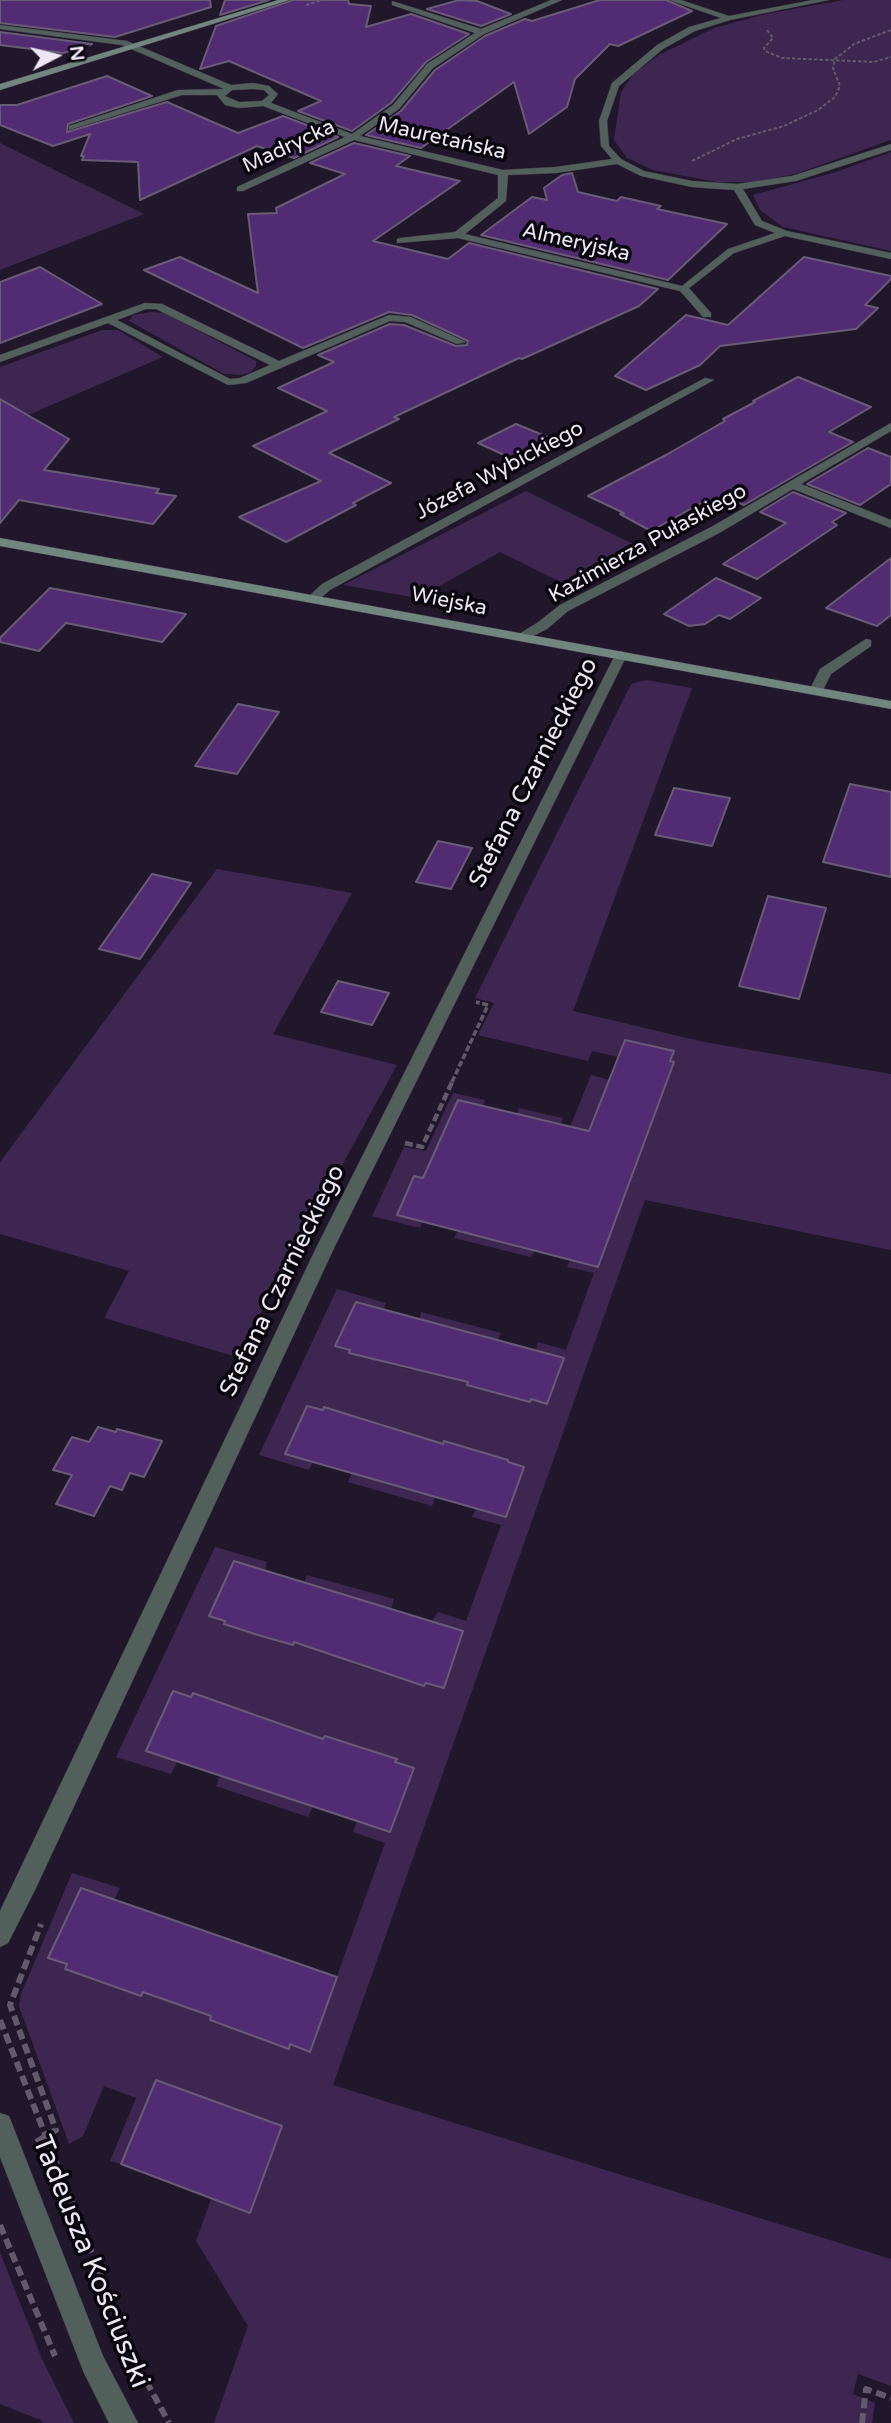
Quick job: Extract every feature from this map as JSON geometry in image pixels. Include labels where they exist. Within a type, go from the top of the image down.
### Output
[{"type":"street","points":[[0,87],[286,0]]},
{"type":"street","name":"Madrycka","points":[[240,189],[353,137],[396,107],[430,66],[481,32],[558,0]]},
{"type":"street","points":[[673,0],[729,18]]},
{"type":"street","points":[[825,0],[729,18],[692,29],[660,47],[615,85],[603,121],[605,146],[618,161],[641,173],[692,184],[737,187],[793,179],[891,147]]},
{"type":"street","points":[[395,4],[481,32]]},
{"type":"street","name":"Mauretańska","points":[[0,27],[131,46],[226,90]]},
{"type":"street","name":"Mauretańska","points":[[72,128],[181,92],[253,86],[274,94],[264,103],[251,105],[228,103],[220,96],[226,90]]},
{"type":"street","name":"Mauretańska","points":[[264,103],[353,137],[503,173],[556,170],[618,161]]},
{"type":"street","name":"Almeryjska","points":[[458,235],[503,199],[503,173]]},
{"type":"street","points":[[737,187],[758,223],[784,233],[891,256]]},
{"type":"street","points":[[707,315],[684,289],[732,251],[784,233]]},
{"type":"street","name":"Almeryjska","points":[[400,241],[458,235],[684,289]]},
{"type":"street","points":[[0,359],[145,306],[158,306],[278,365]]},
{"type":"street","points":[[108,319],[228,382],[242,381],[389,318],[407,319],[461,342]]},
{"type":"street","name":"Józefa Wybickiego","points":[[313,598],[326,587],[709,380]]},
{"type":"street","name":"Kazimierza Pułaskiego","points":[[520,637],[542,626],[564,608],[718,529],[891,426]]},
{"type":"street","points":[[794,485],[891,524]]},
{"type":"street","name":"Wiejska","points":[[0,541],[891,705]]},
{"type":"street","points":[[816,691],[825,672],[866,643]]},
{"type":"street","name":"Stefana Czarnieckiego","points":[[0,1935],[320,1258],[621,655]]},
{"type":"street","name":"Tadeusza Kościuszki","points":[[0,2125],[93,2364],[124,2423]]},
{"type":"path","points":[[729,18],[766,30],[773,38],[764,48],[769,54],[782,58],[874,62],[891,58]]},
{"type":"path","points":[[692,161],[737,139],[784,126],[818,110],[835,97],[840,86],[833,68],[835,59],[855,44],[891,30]]},
{"type":"path","points":[[399,1142],[422,1147],[428,1135],[488,1005],[467,1000]]},
{"type":"path","points":[[11,2157],[56,2130],[10,2005],[44,1918]]},
{"type":"path","points":[[0,2020],[132,2355],[169,2423]]},
{"type":"path","points":[[0,2225],[57,2360]]},
{"type":"path","points":[[862,2423],[866,2389],[891,2398]]},
{"type":"shaded area","points":[[843,0],[891,0],[891,140],[795,174],[756,182],[717,182],[653,170],[627,158],[614,140],[621,92],[633,74],[659,55],[714,28],[766,14]]},
{"type":"shaded area","points":[[0,143],[144,214],[0,270]]},
{"type":"shaded area","points":[[891,152],[891,251],[783,227],[760,210],[753,195],[836,172]]},
{"type":"shaded area","points":[[165,313],[256,361],[256,366],[251,372],[242,375],[224,374],[129,321],[133,315]]},
{"type":"shaded area","points":[[102,330],[118,330],[163,357],[28,415],[0,399],[0,367]]},
{"type":"shaded area","points":[[526,491],[645,550],[571,587],[500,552],[418,598],[343,585]]},
{"type":"shaded area","points":[[646,680],[692,688],[573,1011],[704,1042],[891,1074],[891,1250],[645,1200],[333,2085],[891,2259],[891,2386],[858,2374],[853,2394],[875,2403],[872,2423],[214,2423],[248,2326],[196,2241],[211,2199],[250,2213],[282,2126],[156,2080],[121,2164],[110,2161],[136,2098],[104,2086],[83,2136],[69,2144],[19,2006],[21,1994],[72,1873],[120,1888],[114,1900],[49,1958],[163,1998],[193,1927],[222,1937],[192,2009],[211,2016],[210,2021],[288,2049],[290,2044],[310,2051],[385,1843],[353,1832],[357,1821],[396,1759],[325,1736],[323,1739],[306,1734],[280,1796],[313,1807],[308,1817],[216,1786],[220,1776],[252,1786],[262,1716],[193,1693],[191,1697],[174,1691],[146,1751],[177,1762],[171,1774],[116,1757],[215,1547],[267,1562],[265,1570],[234,1561],[209,1616],[225,1621],[225,1624],[292,1645],[294,1642],[311,1647],[334,1592],[304,1583],[307,1575],[394,1599],[391,1609],[360,1600],[354,1664],[424,1686],[426,1683],[444,1688],[463,1631],[432,1621],[438,1612],[466,1621],[501,1525],[472,1517],[476,1509],[506,1517],[508,1459],[443,1441],[407,1488],[435,1497],[432,1506],[348,1482],[352,1473],[381,1481],[387,1425],[307,1406],[285,1453],[313,1462],[309,1470],[259,1455],[337,1289],[386,1303],[383,1310],[356,1303],[336,1346],[350,1350],[350,1353],[411,1370],[421,1312],[501,1333],[498,1340],[452,1378],[468,1382],[467,1385],[530,1402],[531,1399],[547,1403],[564,1358],[536,1350],[538,1342],[566,1350],[594,1273],[567,1267],[570,1260],[508,1243],[534,1251],[531,1257],[454,1238],[458,1231],[484,1237],[429,1180],[415,1176],[397,1215],[422,1222],[420,1228],[372,1216],[404,1147],[426,1151],[453,1093],[485,1100],[483,1106],[517,1114],[519,1108],[563,1118],[553,1150],[579,1156],[589,1132],[570,1127],[591,1075],[609,1080],[602,1098],[673,1062],[670,1061],[674,1051],[625,1040],[618,1057],[592,1051],[588,1061],[478,1035],[494,1003],[475,998],[631,684]]},
{"type":"shaded area","points":[[217,869],[352,893],[273,1034],[397,1065],[237,1357],[104,1318],[129,1271],[0,1234],[0,1162]]},
{"type":"shaded area","points":[[0,2252],[42,2359],[74,2423],[42,2423],[43,2421],[0,2404]]},
{"type":"building","points":[[0,0],[210,0],[211,7],[115,37],[0,23]]},
{"type":"building","points":[[225,0],[269,0],[220,15]]},
{"type":"building","points":[[293,0],[348,0],[349,4],[371,6],[366,27],[411,14],[469,34],[426,62],[391,103],[352,131],[298,111],[321,101],[229,61],[200,69],[216,26]]},
{"type":"building","points":[[459,0],[477,1],[511,14],[481,26],[427,9]]},
{"type":"building","points":[[600,0],[666,0],[692,11],[618,46],[610,44],[575,79],[567,107],[529,134],[514,82],[421,148],[366,135],[401,111],[435,70],[485,36],[525,19],[532,21]]},
{"type":"building","points":[[0,32],[92,44],[63,53],[0,45]]},
{"type":"building","points":[[107,76],[152,96],[68,124],[67,132],[167,102],[238,133],[283,116],[338,137],[294,158],[257,146],[140,200],[138,162],[82,160],[84,156],[81,156],[90,134],[53,146],[0,125],[0,105],[17,105]]},
{"type":"building","points":[[354,143],[410,156],[396,166],[460,181],[373,241],[448,259],[469,243],[658,289],[639,306],[522,359],[519,358],[394,417],[399,419],[329,453],[391,483],[286,542],[239,517],[321,481],[253,446],[327,411],[278,388],[334,362],[318,355],[390,324],[404,325],[456,346],[467,345],[468,341],[412,315],[389,312],[303,348],[144,270],[180,257],[258,293],[248,214],[277,213],[276,208],[345,174],[310,163]]},
{"type":"building","points":[[572,173],[578,192],[617,201],[621,197],[661,206],[657,209],[727,224],[668,280],[481,235],[532,197],[547,200],[544,188],[562,175]]},
{"type":"building","points":[[804,257],[891,276],[865,305],[878,308],[856,329],[720,346],[700,365],[646,390],[615,376],[686,315],[728,325]]},
{"type":"building","points":[[40,267],[102,304],[0,343],[0,282]]},
{"type":"building","points":[[798,377],[871,407],[829,432],[853,442],[744,505],[724,496],[708,504],[703,502],[651,531],[620,514],[624,513],[588,496],[666,455],[755,402],[753,401]]},
{"type":"building","points":[[0,399],[69,439],[44,470],[159,489],[156,493],[176,496],[153,524],[19,500],[0,523]]},
{"type":"building","points":[[516,424],[555,440],[513,459],[478,443]]},
{"type":"building","points":[[868,448],[891,457],[891,484],[860,505],[807,484]]},
{"type":"building","points":[[793,492],[846,513],[832,522],[837,525],[757,579],[723,564],[786,523],[760,512]]},
{"type":"building","points":[[891,558],[891,615],[877,626],[826,608]]},
{"type":"building","points":[[716,578],[761,598],[730,619],[719,615],[705,624],[689,626],[664,614]]},
{"type":"building","points":[[50,588],[186,614],[162,642],[66,623],[39,651],[0,642],[0,638]]},
{"type":"building","points":[[238,704],[279,712],[237,774],[195,766]]},
{"type":"building","points":[[850,784],[891,792],[891,877],[823,862]]},
{"type":"building","points":[[674,788],[730,798],[712,846],[655,835]]},
{"type":"building","points":[[438,841],[472,848],[451,889],[416,882]]},
{"type":"building","points":[[152,874],[191,883],[140,959],[99,949]]},
{"type":"building","points":[[768,896],[826,908],[799,999],[739,986]]},
{"type":"building","points":[[338,981],[389,993],[372,1025],[321,1012]]},
{"type":"building","points":[[625,1040],[674,1051],[670,1061],[674,1062],[598,1267],[397,1215],[414,1176],[423,1178],[458,1100],[589,1131]]},
{"type":"building","points":[[356,1302],[564,1358],[547,1404],[531,1399],[530,1402],[467,1385],[468,1382],[349,1353],[350,1350],[335,1346]]},
{"type":"building","points":[[307,1406],[323,1410],[324,1407],[443,1444],[444,1441],[508,1460],[524,1467],[506,1517],[285,1454]]},
{"type":"building","points":[[98,1427],[116,1432],[117,1429],[162,1441],[144,1477],[130,1473],[122,1490],[110,1486],[94,1516],[56,1504],[72,1475],[53,1470],[72,1437],[89,1442]]},
{"type":"building","points":[[234,1561],[463,1631],[444,1688],[426,1683],[424,1686],[294,1642],[293,1645],[224,1624],[225,1621],[209,1616]]},
{"type":"building","points":[[173,1691],[191,1697],[193,1693],[323,1739],[325,1736],[397,1759],[395,1762],[414,1768],[390,1832],[146,1751]]},
{"type":"building","points":[[81,1888],[337,1977],[310,2052],[290,2044],[289,2049],[210,2020],[211,2016],[143,1992],[141,1996],[65,1969],[67,1964],[48,1958]]},
{"type":"building","points":[[156,2080],[282,2126],[250,2213],[121,2164]]}]
